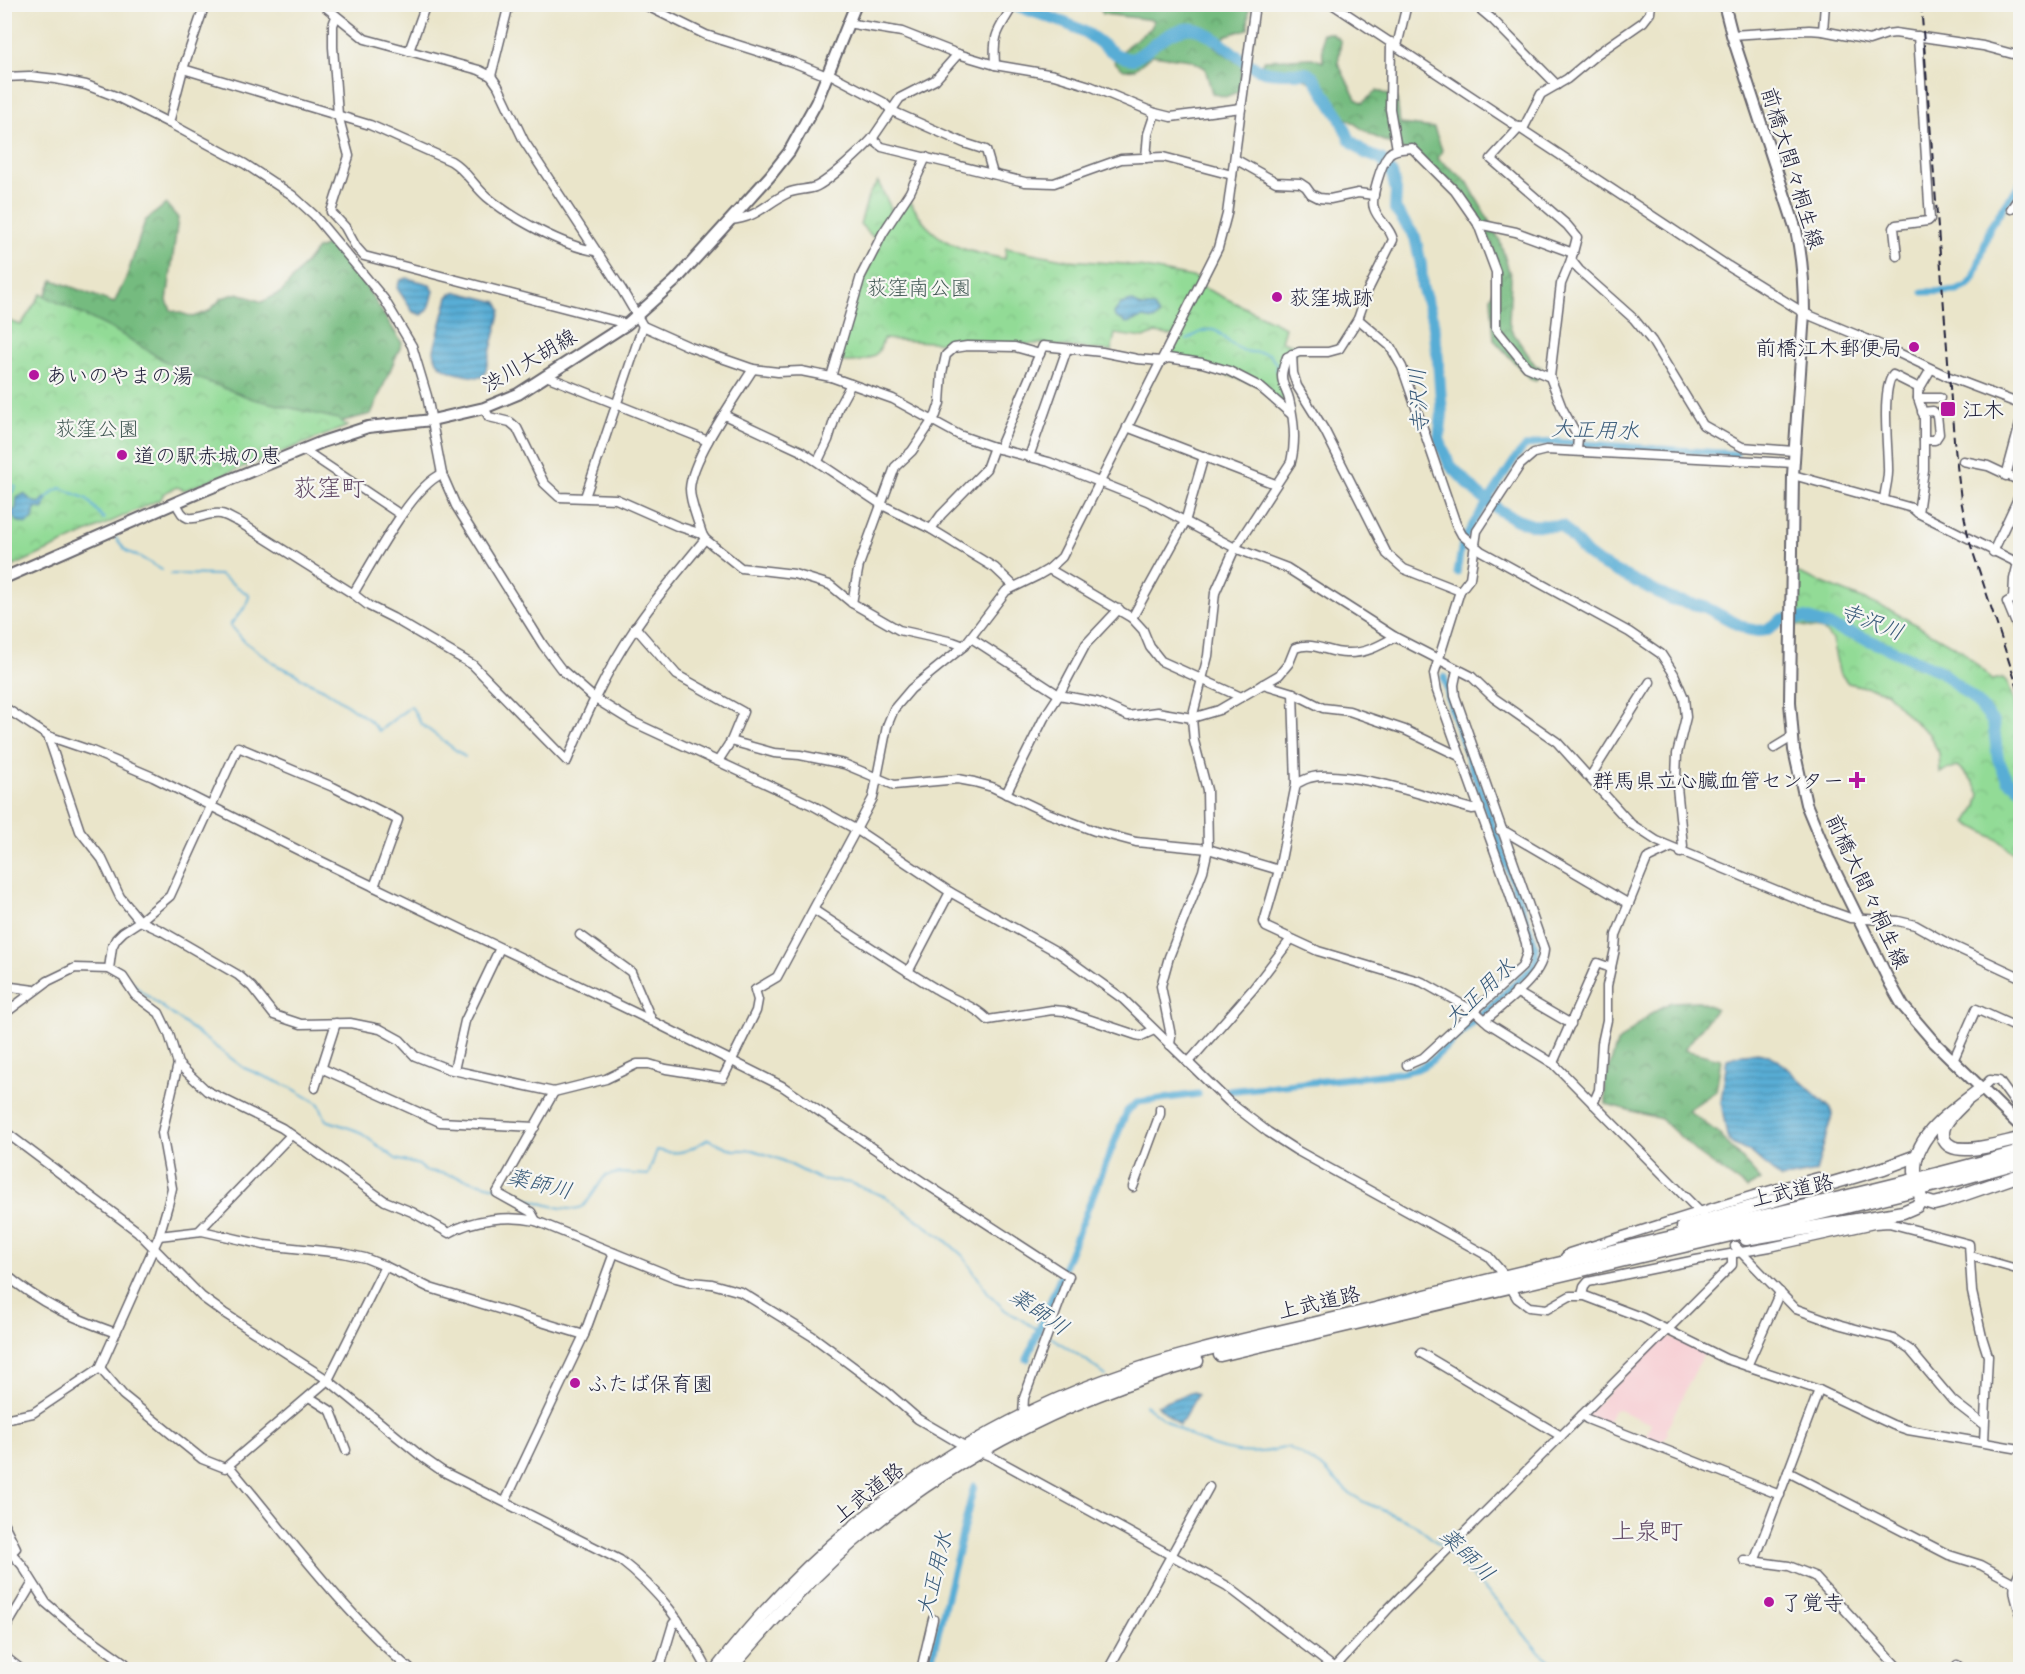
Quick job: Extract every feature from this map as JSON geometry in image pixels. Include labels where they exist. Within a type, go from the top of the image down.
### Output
[{"type":"highway","points":[[1915,1172],[1916,1156],[1926,1138],[1982,1088]]},
{"type":"highway","points":[[1964,1103],[1946,1122],[1943,1129],[1944,1140],[1950,1146],[1966,1150],[2020,1143]]},
{"type":"highway","name":"上武道路","points":[[1507,1281],[1564,1262],[1606,1258],[1902,1184],[2020,1143]]},
{"type":"highway","points":[[1606,1258],[1626,1244],[1864,1174],[1916,1156]]},
{"type":"highway","name":"上武道路","points":[[716,1670],[757,1621],[802,1573],[847,1533],[902,1489],[968,1446],[1023,1416],[1239,1341],[1946,1183],[2020,1162]]},
{"type":"highway","points":[[1606,1258],[1649,1258],[1738,1240],[1893,1214],[1917,1206],[1921,1197],[1934,1204],[2020,1175]]},
{"type":"highway","name":"上武道路","points":[[729,1670],[780,1612],[842,1551],[897,1506],[981,1451],[1107,1385]]},
{"type":"main road","name":"渋川大胡線","points":[[4,578],[177,502],[304,450],[368,427],[432,420],[484,408],[518,393],[627,324],[675,281],[789,152],[810,117],[856,4]]},
{"type":"main road","name":"前橋大間々桐生線","points":[[1725,4],[1732,35],[1796,230],[1804,286],[1793,475],[1790,702],[1792,737],[1799,778],[1811,819],[1903,1006],[1953,1061],[2020,1126]]},
{"type":"street","points":[[4,11],[8,4]]},
{"type":"street","points":[[169,123],[183,69],[205,4]]},
{"type":"street","points":[[322,4],[365,39],[479,70],[491,76],[502,92],[519,131],[643,326],[690,347],[753,369],[778,372],[801,371],[831,377],[893,399],[959,435],[1049,462],[1146,501],[1235,548],[1287,568],[1395,638],[1471,676],[1494,698],[1557,742],[1632,824],[1670,848],[1850,918],[1908,923],[2020,977]]},
{"type":"street","points":[[409,51],[426,4]]},
{"type":"street","points":[[491,76],[509,4]]},
{"type":"street","points":[[643,4],[706,35],[828,75],[883,102],[892,111],[986,150],[993,174]]},
{"type":"street","points":[[48,736],[80,831],[102,859],[120,897],[140,921],[162,931],[238,975],[252,987],[274,1015],[301,1024],[350,1023],[380,1029],[399,1040],[415,1056],[454,1070],[554,1092],[606,1079],[637,1064],[649,1064],[666,1070],[723,1078],[756,1011],[758,1000],[755,990],[777,977],[873,798],[887,726],[894,710],[911,689],[964,646],[1006,591],[1049,569],[1062,557],[1218,248],[1227,214],[1255,4]]},
{"type":"street","points":[[1332,4],[1728,266],[1804,313],[1932,369],[2020,404]]},
{"type":"street","points":[[1397,149],[1390,109],[1394,44],[1407,4]]},
{"type":"street","points":[[1474,4],[1557,85]]},
{"type":"street","points":[[1578,445],[1550,377],[1561,284],[1577,237],[1567,225],[1491,159],[1522,128],[1541,94],[1557,85],[1643,22],[1650,13],[1652,4]]},
{"type":"street","points":[[1823,31],[1825,4]]},
{"type":"street","points":[[995,65],[993,44],[995,37],[1013,7]]},
{"type":"street","points":[[336,17],[333,25],[333,47],[338,115],[349,156],[331,212],[345,227],[364,256],[627,324]]},
{"type":"street","points":[[847,23],[902,32],[958,54],[995,65],[1072,80],[1155,113],[1171,117],[1241,108]]},
{"type":"street","points":[[1732,35],[1809,30],[1869,40],[1890,33],[1994,48],[2020,56]]},
{"type":"street","points":[[1897,256],[1894,228],[1896,225],[1930,219],[1918,36]]},
{"type":"street","points":[[730,220],[740,220],[759,212],[789,192],[816,187],[860,153],[900,98],[935,80],[958,54]]},
{"type":"street","points":[[183,69],[369,125],[451,161],[486,196],[504,208],[543,232],[595,251]]},
{"type":"street","points":[[4,77],[29,76],[86,85],[169,123],[245,164],[292,195],[314,215],[384,299],[412,346],[423,378],[442,474],[456,506],[543,645],[561,669],[594,698],[633,722],[812,805],[857,830],[950,892],[1059,953],[1117,994],[1237,1110],[1296,1150],[1488,1256],[1521,1302],[1529,1307],[1541,1310],[1570,1296],[1582,1295],[1667,1329],[1725,1359],[1819,1390],[1893,1425],[1908,1430],[2020,1449]]},
{"type":"street","points":[[1146,158],[1148,134],[1155,113]]},
{"type":"street","points":[[872,139],[882,147],[1025,182],[1054,183],[1121,159],[1163,156],[1232,175]]},
{"type":"street","points":[[1170,1045],[1172,1036],[1161,986],[1169,957],[1203,871],[1208,849],[1207,790],[1194,741],[1191,718],[1208,656],[1215,593],[1235,548],[1291,462],[1294,449],[1292,414],[1289,397],[1283,385],[1282,373],[1287,357],[1299,352],[1328,352],[1339,349],[1358,319],[1368,290],[1393,240],[1391,231],[1376,214],[1372,205],[1381,170],[1389,154],[1397,149],[1412,148],[1455,191],[1478,224],[1496,272],[1496,329],[1527,367],[1550,377]]},
{"type":"street","points":[[831,377],[861,276],[883,233],[910,192],[926,157]]},
{"type":"street","points":[[1235,159],[1276,182],[1300,183],[1318,198],[1330,199],[1358,193],[1374,195]]},
{"type":"street","points":[[2011,209],[2020,196]]},
{"type":"street","points":[[1478,224],[1516,232],[1572,256],[1579,270],[1635,319],[1652,340],[1703,425],[1742,447],[1794,457]]},
{"type":"street","points":[[348,255],[356,247]]},
{"type":"street","points":[[1358,319],[1390,346],[1402,367],[1462,536],[1481,551],[1629,632],[1661,654],[1674,674],[1684,698],[1686,717],[1677,754],[1676,777],[1682,853]]},
{"type":"street","points":[[585,497],[643,326]]},
{"type":"street","points":[[852,603],[859,565],[896,467],[912,451],[936,415],[940,403],[946,355],[954,348],[967,346],[1015,346],[1040,354]]},
{"type":"street","points":[[931,529],[941,514],[986,469],[1044,346],[1161,361],[1168,358],[1202,363],[1229,371],[1260,387],[1292,414]]},
{"type":"street","points":[[1029,457],[1067,349]]},
{"type":"street","points":[[1292,354],[1293,373],[1297,386],[1325,431],[1387,554],[1404,569],[1460,591]]},
{"type":"street","points":[[703,537],[690,492],[691,481],[708,441],[753,369]]},
{"type":"street","points":[[1918,513],[1924,470],[1924,440],[1919,393],[1932,369]]},
{"type":"street","points":[[1884,500],[1888,470],[1886,403],[1889,380],[1893,375],[1919,393],[1940,398]]},
{"type":"street","points":[[546,376],[708,441]]},
{"type":"street","points":[[818,461],[828,440],[838,408],[851,384]]},
{"type":"street","points":[[484,408],[489,417],[510,422],[517,428],[544,483],[559,497],[616,499],[703,537],[741,568],[794,574],[830,585],[852,603],[899,630],[964,646]]},
{"type":"street","points":[[1922,412],[1933,411],[1937,416],[1939,434],[1935,440],[1924,440]]},
{"type":"street","points":[[724,415],[785,442],[818,461],[882,505],[931,529],[994,568],[1014,586]]},
{"type":"street","points":[[2006,476],[2020,424]]},
{"type":"street","points":[[1127,427],[1275,484]]},
{"type":"street","points":[[1407,1065],[1419,1061],[1480,1016],[1516,993],[1539,968],[1543,960],[1544,950],[1495,832],[1480,808],[1437,691],[1434,674],[1460,591],[1470,578],[1472,544],[1477,531],[1520,465],[1534,453],[1546,450],[1578,445],[1794,457]]},
{"type":"street","points":[[304,450],[401,515]]},
{"type":"street","points":[[1132,618],[1185,522],[1204,456]]},
{"type":"street","points":[[1963,461],[1988,466],[2020,482]]},
{"type":"street","points":[[353,594],[401,515],[430,481],[442,474]]},
{"type":"street","points":[[1793,475],[1912,508],[2019,564],[2014,579],[2017,599],[2007,602],[2019,631],[2020,649]]},
{"type":"street","points":[[1993,552],[2020,494]]},
{"type":"street","points":[[177,502],[181,514],[186,518],[220,514],[239,522],[369,606],[473,665],[567,761],[594,698],[635,627],[703,537]]},
{"type":"street","points":[[1049,569],[1132,618],[1143,630],[1150,647],[1161,661],[1241,697]]},
{"type":"street","points":[[1006,794],[1044,718],[1086,644],[1119,609]]},
{"type":"street","points":[[635,627],[677,675],[743,712],[731,741],[718,761]]},
{"type":"street","points":[[971,638],[1059,694],[1097,702],[1128,716],[1157,712],[1191,718],[1219,710],[1279,675],[1289,663],[1295,648],[1306,644],[1344,654],[1375,649],[1395,638]]},
{"type":"street","points":[[1457,670],[1454,685],[1455,696],[1526,942],[1527,953],[1522,967],[1480,1016]]},
{"type":"street","points":[[1590,777],[1650,682]]},
{"type":"street","points":[[1263,684],[1293,693],[1323,708],[1349,711],[1405,730],[1461,757]]},
{"type":"street","points":[[1293,693],[1296,784],[1279,870],[1264,922],[1266,927],[1318,951],[1422,982],[1553,1063],[1702,1214]]},
{"type":"street","points":[[4,707],[48,736],[143,772],[782,1086],[923,1182],[1069,1276],[1023,1403],[1023,1416]]},
{"type":"street","points":[[1792,737],[1774,748],[1794,750]]},
{"type":"street","points":[[731,741],[774,753],[800,755],[844,764],[894,785],[958,780],[992,787],[1045,812],[1095,831],[1136,842],[1208,849],[1279,870]]},
{"type":"street","points":[[109,969],[112,948],[116,939],[170,896],[238,747],[333,787],[398,820],[374,887]]},
{"type":"street","points":[[1296,784],[1310,777],[1370,781],[1472,809],[1480,808]]},
{"type":"street","points":[[1495,832],[1629,904]]},
{"type":"street","points":[[1593,1104],[1599,1090],[1602,1043],[1607,1020],[1607,986],[1616,935],[1647,859],[1670,848]]},
{"type":"street","points":[[908,972],[950,892]]},
{"type":"street","points":[[814,910],[908,972],[950,998],[962,1001],[988,1020],[1058,1010],[1136,1035],[1141,1036],[1154,1030]]},
{"type":"street","points":[[580,935],[631,972],[652,1021]]},
{"type":"street","points":[[1188,1063],[1254,987],[1291,939]]},
{"type":"street","points":[[454,1070],[465,1021],[500,948]]},
{"type":"street","points":[[1553,1063],[1597,963],[1611,968]]},
{"type":"street","points":[[4,1014],[34,990],[75,968],[109,969],[123,977],[135,995],[159,1013],[169,1034],[178,1064],[162,1133],[172,1188],[159,1236],[100,1368],[33,1413],[4,1419]]},
{"type":"street","points":[[4,986],[34,990]]},
{"type":"street","points":[[1516,993],[1571,1024]]},
{"type":"street","points":[[1953,1061],[1976,1009],[2020,1029]]},
{"type":"street","points":[[315,1088],[336,1023]]},
{"type":"street","points":[[178,1064],[207,1090],[282,1128],[385,1201],[412,1212],[449,1233],[460,1226],[524,1218],[684,1281],[712,1284],[741,1292],[812,1336],[887,1392],[918,1419],[1172,1554],[1227,1586],[1334,1669],[1389,1608],[1732,1264],[1736,1251]]},
{"type":"street","points":[[321,1068],[440,1122],[535,1126]]},
{"type":"street","points":[[1982,1088],[1989,1080],[1999,1081],[2020,1110]]},
{"type":"street","points":[[536,1221],[531,1212],[497,1193],[554,1092]]},
{"type":"street","points":[[1133,1186],[1160,1109]]},
{"type":"street","points":[[4,1131],[114,1213],[202,1297],[328,1380],[442,1471],[620,1560],[641,1576],[661,1597],[677,1619],[708,1670]]},
{"type":"street","points":[[199,1231],[291,1135]]},
{"type":"street","points":[[1564,1262],[1569,1253],[1702,1214],[1757,1193],[1818,1177]]},
{"type":"street","points":[[1582,1295],[1588,1282],[1857,1227],[1888,1223],[1969,1245],[1972,1292],[1988,1356],[1984,1442]]},
{"type":"street","points":[[159,1236],[199,1231],[264,1245],[343,1254],[385,1266],[430,1288],[584,1335]]},
{"type":"street","points":[[1736,1251],[1796,1309],[1840,1325],[1894,1339],[1902,1344],[1910,1350],[1953,1401],[1984,1425]]},
{"type":"street","points":[[506,1502],[584,1335],[615,1253]]},
{"type":"street","points":[[1971,1256],[2020,1270]]},
{"type":"street","points":[[100,1368],[123,1395],[202,1459],[225,1468],[328,1380],[385,1266]]},
{"type":"street","points":[[4,1273],[28,1293],[68,1316],[116,1333]]},
{"type":"street","points":[[1747,1366],[1780,1292]]},
{"type":"street","points":[[1421,1353],[1561,1436]]},
{"type":"street","points":[[1819,1390],[1779,1495],[1749,1561],[1789,1566],[1814,1576],[1900,1670]]},
{"type":"street","points":[[309,1397],[331,1411],[346,1450]]},
{"type":"street","points":[[1582,1415],[1587,1419],[1779,1495]]},
{"type":"street","points":[[229,1466],[323,1580],[377,1638],[411,1670]]},
{"type":"street","points":[[1788,1472],[1949,1555],[1981,1565],[2014,1583]]},
{"type":"street","points":[[1108,1670],[1209,1487]]},
{"type":"street","points":[[4,1524],[16,1548],[12,1552]]},
{"type":"street","points":[[4,1545],[22,1565],[46,1603],[73,1626],[125,1663],[129,1670]]},
{"type":"street","points":[[2020,1571],[2014,1583],[2014,1592],[2020,1612]]},
{"type":"street","points":[[4,1631],[32,1584]]},
{"type":"street","points":[[646,1670],[661,1664],[669,1633],[677,1619]]},
{"type":"street","points":[[921,1670],[933,1619]]},
{"type":"street","points":[[4,1656],[22,1670]]},
{"type":"street","points":[[1954,1670],[1957,1665],[1963,1670]]},
{"type":"shaded area","points":[[1665,1335],[1704,1353],[1666,1430],[1668,1432],[1661,1447],[1644,1440],[1651,1424],[1616,1409],[1606,1425],[1585,1416]]},
{"type":"green space","points":[[1218,4],[1222,7],[1249,5],[1248,29],[1227,35],[1214,46],[1242,66],[1240,91],[1225,97],[1212,93],[1205,68],[1191,60],[1152,55],[1135,69],[1124,70],[1114,62],[1127,46],[1151,28],[1154,20],[1103,14],[1098,5]]},
{"type":"green space","points":[[1322,33],[1331,33],[1341,41],[1338,63],[1356,99],[1363,103],[1377,90],[1397,99],[1400,124],[1434,128],[1442,150],[1438,159],[1467,181],[1500,241],[1511,278],[1509,323],[1535,365],[1541,367],[1536,381],[1530,379],[1494,340],[1491,297],[1499,278],[1491,242],[1457,187],[1410,153],[1371,135],[1342,115],[1317,86],[1301,76],[1277,75],[1260,66],[1264,60],[1312,58],[1323,62]]},
{"type":"green space","name":"荻窪南公園","points":[[878,182],[896,218],[909,200],[923,221],[936,234],[954,245],[974,252],[1005,259],[1006,248],[1068,260],[1124,264],[1198,278],[1196,284],[1285,327],[1281,341],[1312,350],[1299,350],[1279,375],[1288,406],[1260,385],[1167,357],[1177,336],[1155,333],[1144,338],[1115,334],[1111,351],[1040,344],[963,344],[883,339],[878,352],[868,359],[853,362],[837,361],[863,279],[880,244],[860,224],[869,194]]},
{"type":"green space","points":[[166,204],[178,218],[167,301],[171,310],[193,317],[209,311],[222,298],[238,293],[262,302],[282,292],[317,249],[330,244],[354,268],[402,343],[371,414],[319,427],[264,421],[43,300],[53,280],[114,303],[127,276],[145,221]]},
{"type":"green space","name":"荻窪公園","points":[[41,294],[116,331],[184,373],[253,399],[338,419],[348,426],[185,490],[177,487],[164,493],[161,499],[5,570],[4,319],[21,325]]},
{"type":"green space","points":[[1796,572],[1892,611],[1963,651],[1992,680],[2003,678],[2007,682],[2020,719],[2020,859],[2000,841],[1967,823],[1977,806],[1980,794],[1973,781],[1957,766],[1940,773],[1939,753],[1928,733],[1910,718],[1886,692],[1848,683],[1839,672],[1832,640],[1823,630],[1797,625]]},
{"type":"green space","points":[[1699,1001],[1716,1009],[1684,1050],[1721,1059],[1716,1091],[1688,1110],[1718,1133],[1761,1180],[1747,1188],[1700,1155],[1661,1119],[1606,1104],[1605,1081],[1617,1043],[1649,1015],[1671,1002]]},
{"type":"water","points":[[407,278],[429,284],[434,291],[429,308],[422,315],[413,312],[397,288],[400,280]]},
{"type":"water","points":[[458,292],[497,302],[501,310],[485,373],[481,377],[447,370],[435,358],[434,350],[448,297]]},
{"type":"water","points":[[1132,301],[1141,307],[1154,307],[1159,315],[1154,320],[1143,318],[1127,323],[1115,317],[1114,313],[1121,304]]},
{"type":"water","points":[[24,494],[34,502],[40,503],[45,498],[47,499],[44,509],[35,508],[33,519],[26,524],[17,521],[5,506],[7,505],[13,511],[16,509],[17,498]]},
{"type":"water","points":[[1756,1053],[1777,1059],[1831,1109],[1832,1115],[1816,1172],[1781,1179],[1753,1154],[1732,1144],[1727,1136],[1721,1102],[1727,1059]]},
{"type":"water","points":[[1193,1392],[1197,1395],[1180,1425],[1157,1405]]},
{"type":"waterway","name":"寺沢川","points":[[1013,4],[1079,29],[1126,58],[1133,59],[1158,41],[1178,31],[1194,29],[1204,32],[1252,66],[1266,72],[1307,73],[1313,76],[1339,116],[1350,140],[1365,153],[1381,159],[1392,174],[1396,191],[1395,209],[1415,237],[1421,265],[1422,287],[1433,320],[1442,414],[1439,439],[1449,464],[1477,493],[1517,520],[1532,525],[1562,526],[1587,554],[1599,563],[1671,599],[1705,607],[1747,629],[1766,630],[1783,619],[1805,618],[1864,638],[1940,671],[1976,701],[1993,722],[1998,759],[2007,779],[2020,788]]},
{"type":"waterway","name":"大正用水","points":[[1923,292],[1957,291],[1967,286],[1974,278],[1990,227],[2020,183]]},
{"type":"waterway","points":[[1187,340],[1199,333],[1214,330],[1245,351],[1269,354],[1277,365],[1276,370]]},
{"type":"waterway","name":"大正用水","points":[[1457,573],[1462,543],[1516,457],[1525,447],[1538,443],[1556,442],[1736,454]]},
{"type":"waterway","points":[[4,486],[11,484],[16,487],[7,499]]},
{"type":"waterway","points":[[46,499],[61,488],[87,499],[104,519]]},
{"type":"waterway","points":[[115,537],[126,551],[162,570]]},
{"type":"waterway","points":[[171,574],[220,575],[249,595],[245,607],[230,625],[245,642],[278,666],[324,689],[368,719],[379,731],[411,706],[421,724],[465,757]]},
{"type":"waterway","name":"大正用水","points":[[1227,1091],[1399,1073],[1417,1069],[1429,1063],[1532,968],[1536,958],[1535,945],[1453,714],[1444,677]]},
{"type":"waterway","name":"薬師川","points":[[116,966],[141,991],[244,1068],[292,1088],[319,1104],[326,1120],[358,1131],[396,1159],[419,1165],[425,1171],[443,1173],[497,1187]]},
{"type":"waterway","name":"大正用水","points":[[1027,1359],[1127,1111],[1138,1102],[1198,1094]]},
{"type":"waterway","name":"薬師川","points":[[502,1189],[555,1207],[576,1209],[586,1203],[605,1176],[619,1173],[648,1175],[657,1150],[684,1151],[708,1139],[733,1150],[753,1150],[779,1159],[819,1179],[851,1183],[886,1197],[944,1239],[963,1256],[989,1294],[1005,1310],[1044,1333]]},
{"type":"waterway","name":"薬師川","points":[[1049,1336],[1106,1376]]},
{"type":"waterway","name":"薬師川","points":[[1145,1405],[1185,1433],[1213,1446],[1244,1452],[1267,1452],[1288,1447],[1323,1468],[1349,1493],[1414,1524],[1445,1549]]},
{"type":"waterway","name":"大正用水","points":[[929,1670],[974,1486]]},
{"type":"waterway","name":"薬師川","points":[[1449,1552],[1500,1605],[1537,1650],[1563,1670]]},
{"type":"railway","points":[[1921,4],[1954,440],[1961,500],[1969,540],[2020,695]]},
{"type":"place","name":"荻窪城跡","points":[[1277,297]]},
{"type":"place","name":"前橋江木郵便局","points":[[1914,347]]},
{"type":"place","name":"あいのやまの湯","points":[[34,375]]},
{"type":"place","name":"江木","points":[[1948,409]]},
{"type":"place","name":"道の駅赤城の恵","points":[[122,455]]},
{"type":"place","name":"群馬県立心臓血管センター","points":[[1857,780]]},
{"type":"place","name":"ふたば保育園","points":[[575,1383]]},
{"type":"place","name":"了覚寺","points":[[1769,1602]]},
{"type":"district","name":"荻窪町","points":[[329,487]]},
{"type":"district","name":"上泉町","points":[[1647,1530]]}]
